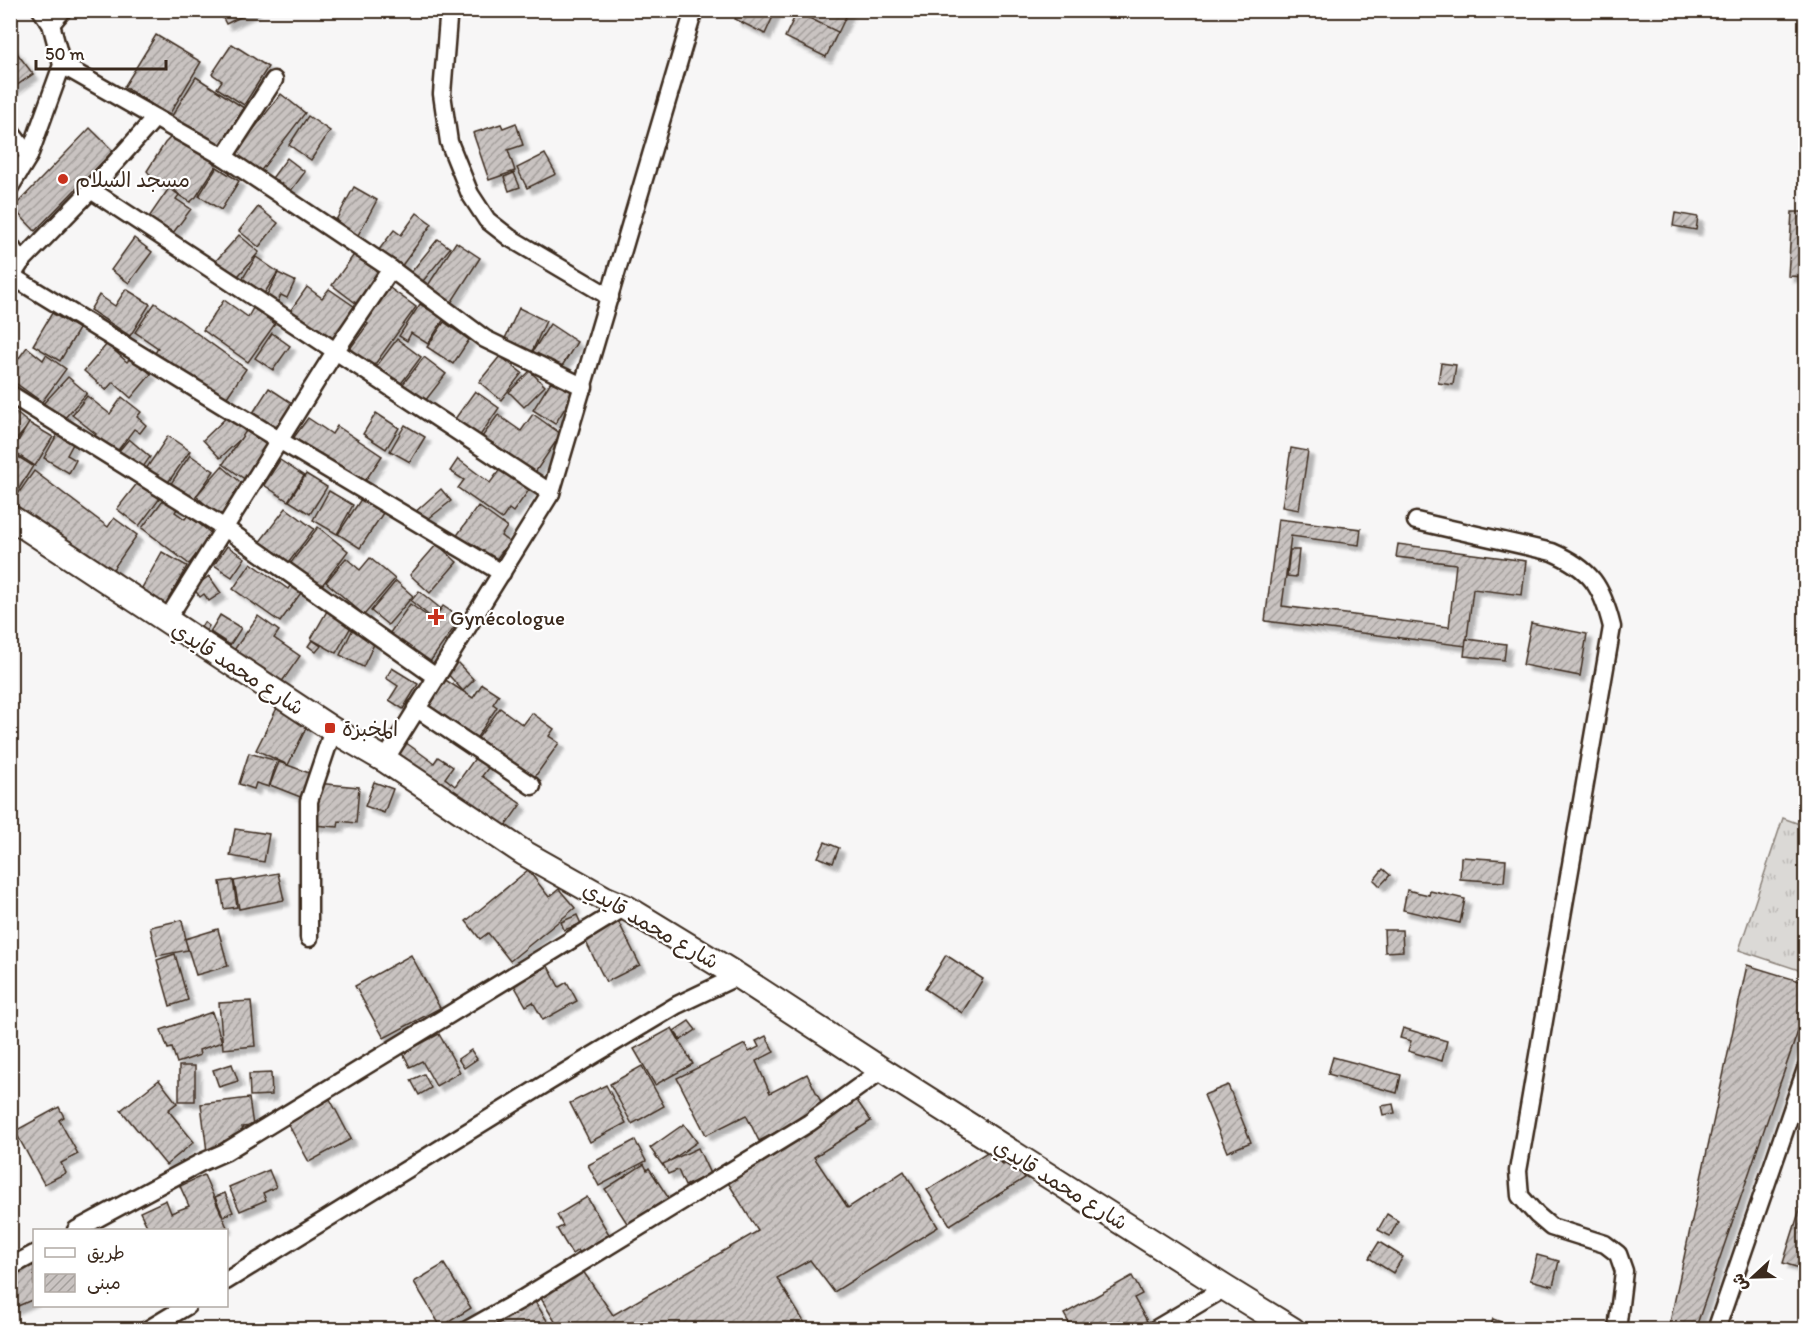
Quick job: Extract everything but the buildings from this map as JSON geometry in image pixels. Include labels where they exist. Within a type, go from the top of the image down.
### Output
[{"type":"main road","name":"شارع محمد قايدي","points":[[10,517],[524,853],[604,898],[625,907],[738,976],[882,1070],[1293,1329]]},
{"type":"street","points":[[10,187],[29,156],[62,65],[46,17],[63,10]]},
{"type":"street","points":[[445,10],[448,19],[443,104],[449,142],[470,194],[487,220],[510,238],[610,297]]},
{"type":"street","points":[[385,760],[551,494],[694,10]]},
{"type":"street","points":[[62,65],[224,157],[391,269],[485,339],[584,387]]},
{"type":"street","points":[[224,157],[274,80]]},
{"type":"street","points":[[14,273],[155,118]]},
{"type":"street","points":[[10,132],[29,156]]},
{"type":"street","points":[[91,190],[551,494]]},
{"type":"street","points":[[10,245],[14,273],[279,440],[502,573]]},
{"type":"street","points":[[166,621],[336,350],[391,269]]},
{"type":"street","points":[[10,394],[225,528],[436,677]]},
{"type":"street","points":[[1416,521],[1552,552],[1572,561],[1590,576],[1605,600],[1612,627],[1518,1171],[1521,1196],[1551,1227],[1605,1244],[1618,1254],[1624,1271],[1617,1329]]},
{"type":"street","points":[[416,708],[532,786]]},
{"type":"street","points":[[309,938],[309,801],[333,730]]},
{"type":"street","points":[[78,1229],[200,1163],[225,1152],[625,907]]},
{"type":"street","points":[[228,1280],[676,1005],[738,976]]},
{"type":"street","points":[[1716,1329],[1806,1069]]},
{"type":"street","points":[[467,1329],[532,1293],[809,1123],[882,1070]]},
{"type":"street","points":[[10,1267],[33,1255]]},
{"type":"street","points":[[1154,1329],[1225,1288]]},
{"type":"street","points":[[147,1329],[184,1307]]},
{"type":"green space","points":[[1783,818],[1805,826],[1805,972],[1739,950]]},
{"type":"place","name":"مسجد السلام","points":[[63,179]]},
{"type":"place","name":"Gynécologue","points":[[436,617]]},
{"type":"place","name":"المخبزة","points":[[330,728]]}]
